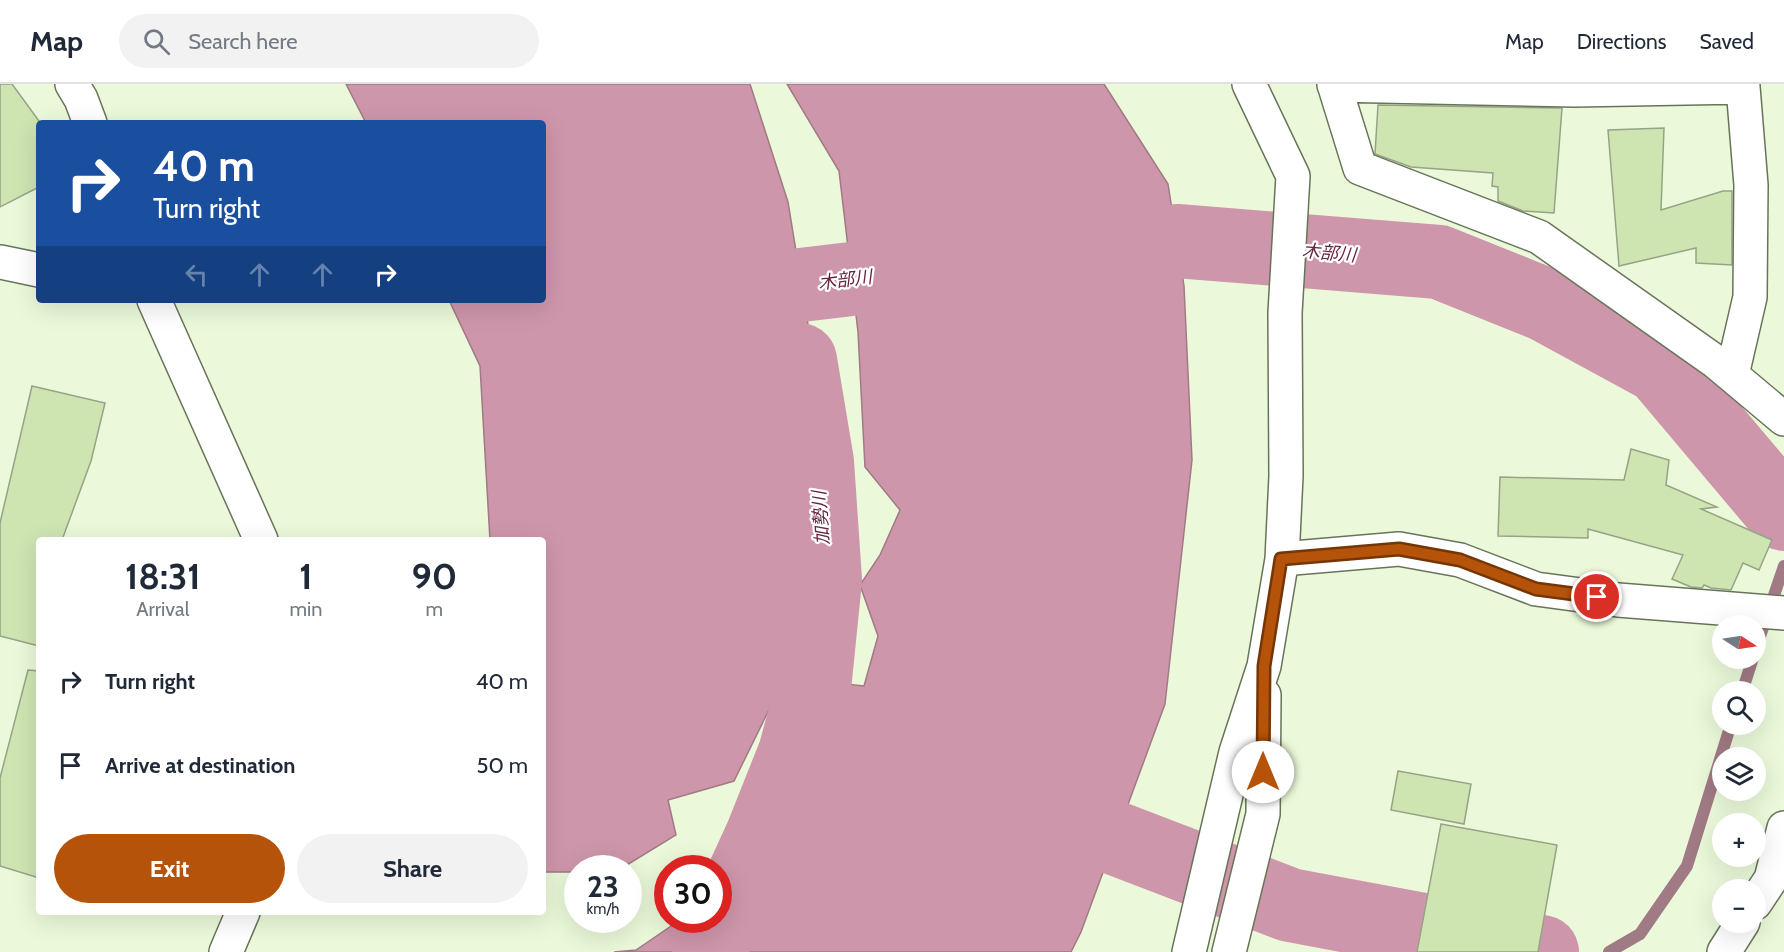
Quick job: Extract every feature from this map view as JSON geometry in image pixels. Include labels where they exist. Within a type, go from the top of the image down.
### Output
[{"type":"street","points":[[72,84],[89,120]]},
{"type":"street","points":[[1230,952],[1263,814],[1264,666],[1281,559],[1286,476],[1285,314],[1293,176],[1249,84]]},
{"type":"street","points":[[1732,375],[1750,297],[1752,184],[1743,87],[1575,90],[1334,84],[1360,168],[1539,237],[1732,375],[1784,419]]},
{"type":"street","points":[[0,262],[36,269]]},
{"type":"street","points":[[155,303],[260,537]]},
{"type":"street","points":[[1281,559],[1399,549],[1460,560],[1536,589],[1618,600],[1784,613]]},
{"type":"street","points":[[1189,952],[1236,752],[1264,666]]},
{"type":"street","points":[[1766,886],[1771,879],[1784,828]]},
{"type":"street","points":[[226,952],[242,915]]},
{"type":"street","points":[[1724,952],[1736,933]]},
{"type":"shaded area","points":[[346,84],[750,84],[788,202],[822,410],[792,663],[734,781],[668,800],[676,835],[642,856],[564,855],[564,872],[546,872],[546,537],[490,537],[480,366],[450,303],[546,303],[546,120],[364,120]]},
{"type":"shaded area","points":[[787,84],[1104,84],[1168,184],[1184,286],[1192,460],[1165,704],[1081,932],[1071,952],[614,952],[636,950],[661,933],[732,933],[732,884],[770,858],[815,782],[836,683],[864,686],[878,636],[860,585],[880,555],[900,510],[865,467],[858,332],[839,171]]},
{"type":"building","points":[[0,84],[12,84],[38,120],[36,120],[36,189],[0,207]]},
{"type":"building","points":[[1378,105],[1562,108],[1554,213],[1523,211],[1498,201],[1498,187],[1492,186],[1493,173],[1411,167],[1375,154]]},
{"type":"building","points":[[1664,128],[1661,210],[1723,191],[1732,191],[1732,265],[1696,263],[1696,248],[1619,266],[1608,130]]},
{"type":"building","points":[[32,386],[105,403],[91,461],[63,537],[36,537],[36,645],[0,636],[0,523]]},
{"type":"building","points":[[1631,449],[1669,460],[1666,485],[1717,507],[1701,509],[1772,540],[1759,570],[1743,563],[1731,590],[1704,585],[1702,588],[1691,587],[1672,579],[1683,555],[1588,529],[1588,538],[1498,536],[1500,477],[1624,480]]},
{"type":"building","points":[[28,670],[36,671],[36,877],[0,866],[0,778]]},
{"type":"building","points":[[1398,771],[1471,784],[1464,824],[1391,810]]},
{"type":"building","points":[[1441,824],[1557,845],[1538,952],[1417,952]]},
{"type":"waterway","name":"木部川","points":[[1075,253],[1177,241],[1439,262],[1546,305],[1660,367],[1784,514]]},
{"type":"waterway","name":"木部川","points":[[784,287],[952,267]]},
{"type":"waterway","name":"加勢川","points":[[709,952],[762,836],[795,753],[815,679],[825,580],[817,462],[800,360]]},
{"type":"waterway","points":[[1766,619],[1784,566]]},
{"type":"waterway","points":[[1746,681],[1749,669]]},
{"type":"waterway","points":[[1609,952],[1640,934],[1687,866],[1728,735]]},
{"type":"waterway","points":[[1115,838],[1290,905],[1542,952]]},
{"type":"route","points":[[1263,772],[1264,666],[1281,559],[1399,549],[1460,560],[1536,589],[1597,597]]}]
